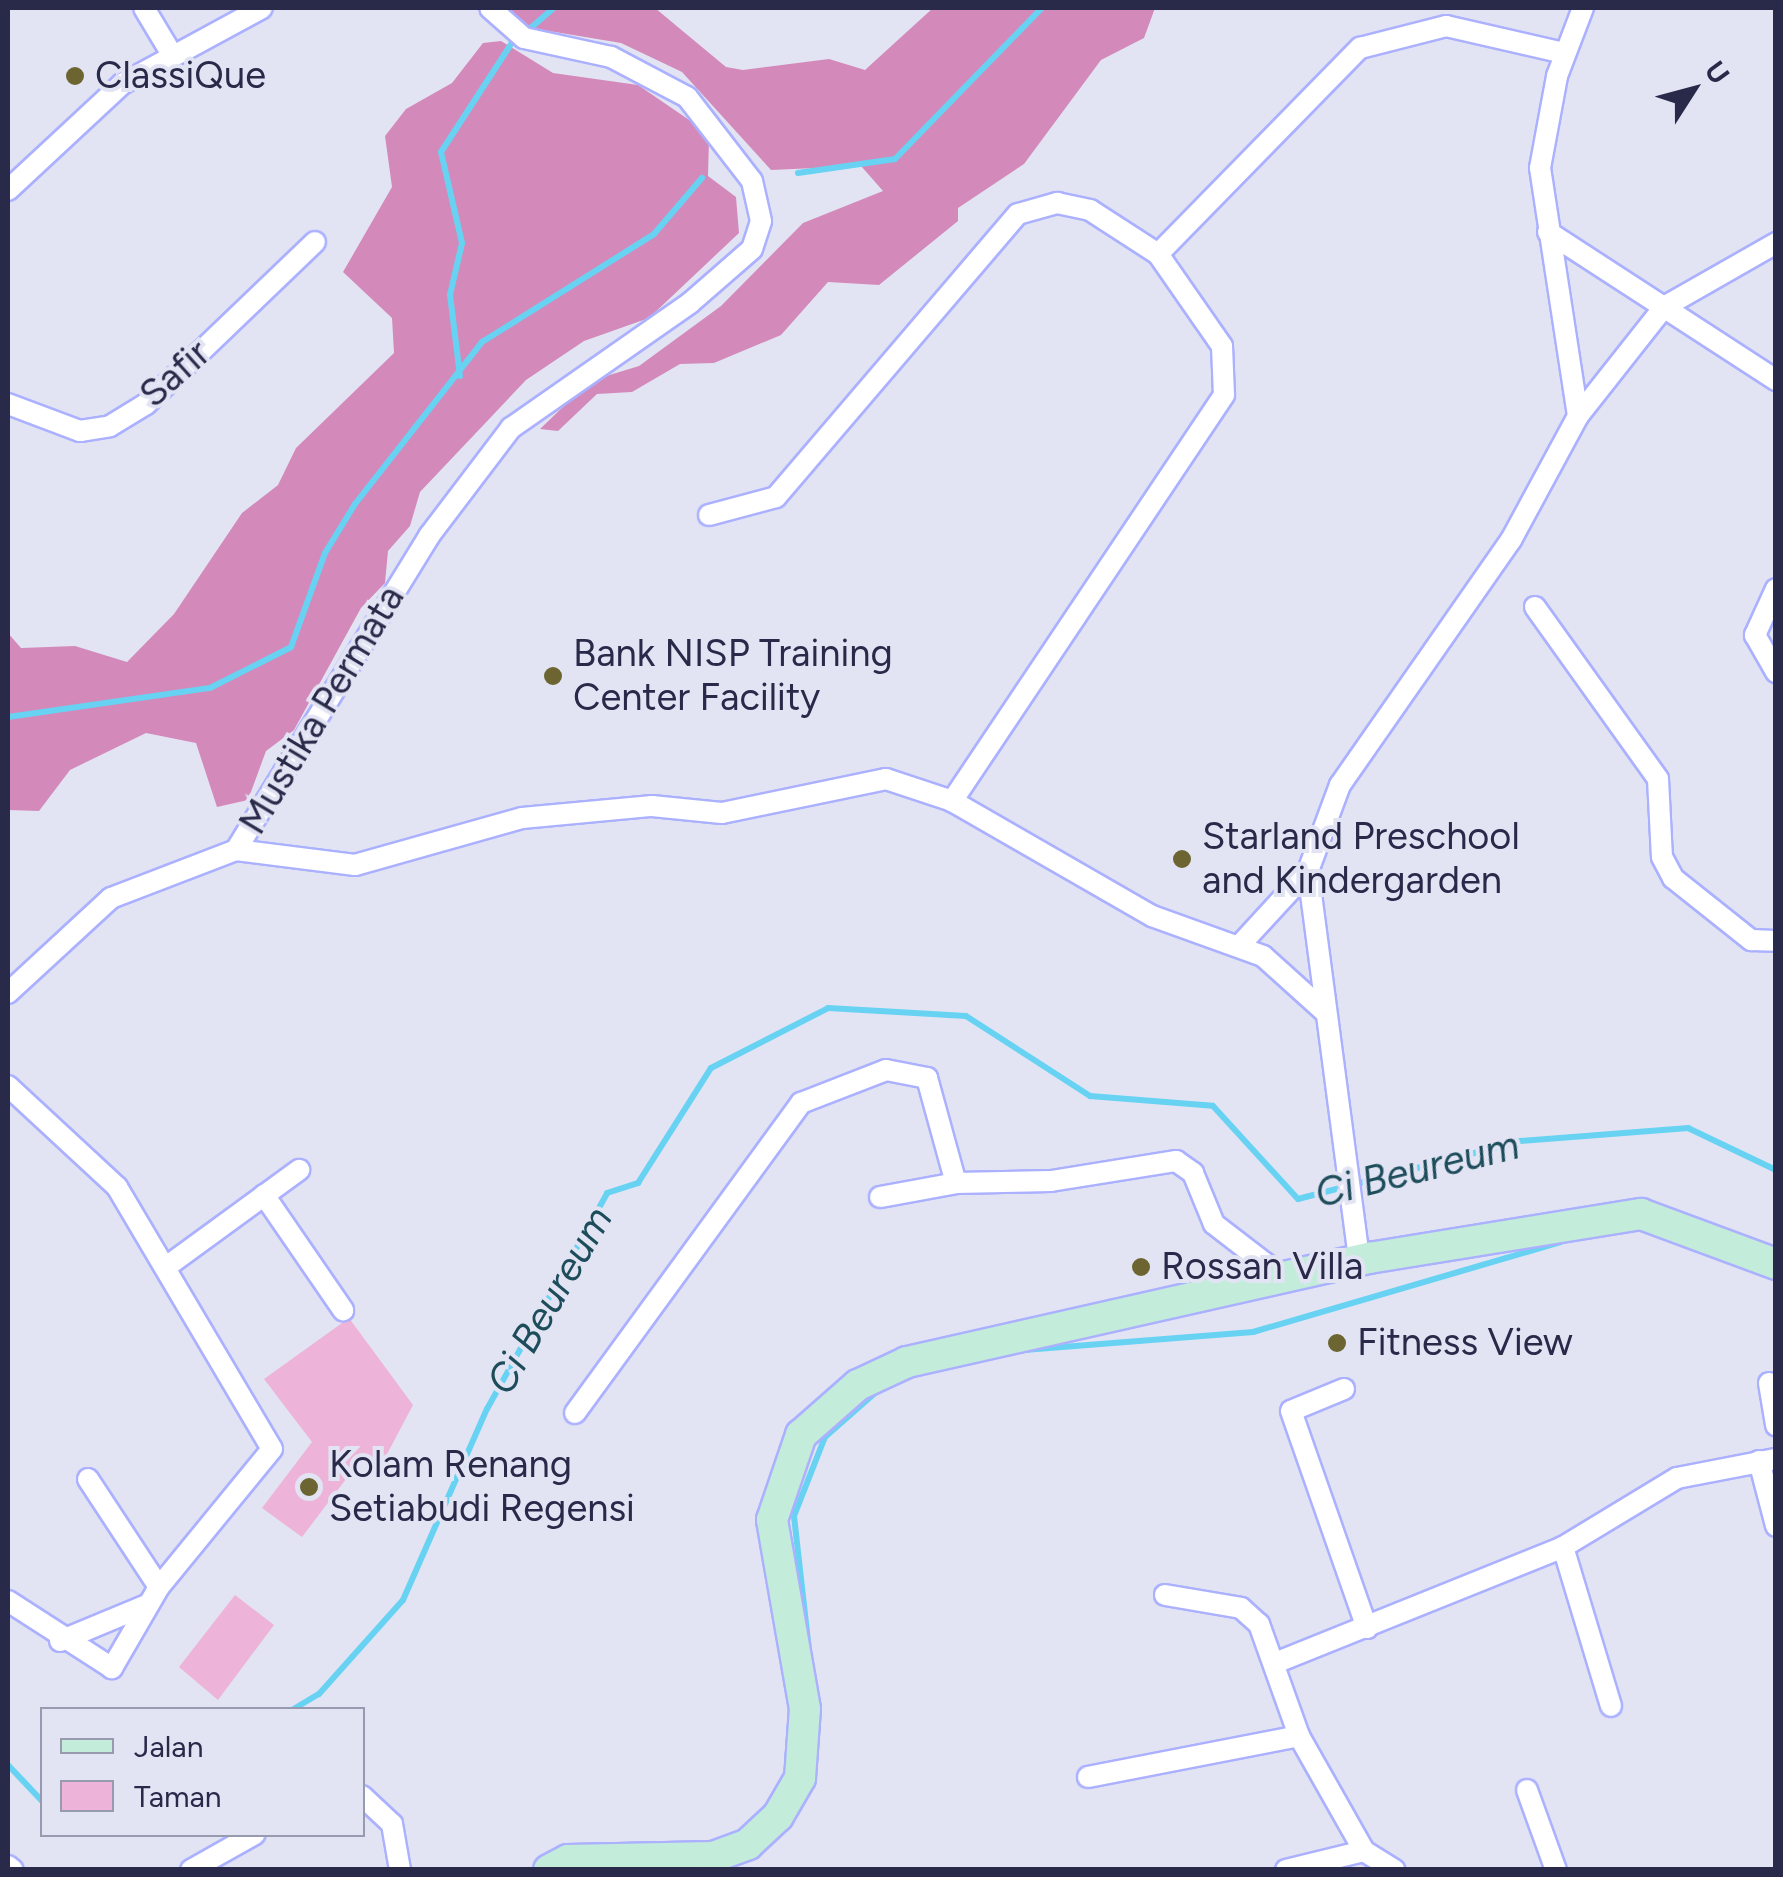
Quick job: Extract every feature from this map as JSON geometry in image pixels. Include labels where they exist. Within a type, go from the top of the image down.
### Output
[{"type":"main road","points":[[548,1870],[568,1860],[713,1857],[748,1844],[778,1816],[800,1778],[805,1709],[772,1520],[781,1476],[817,1418],[908,1362],[1364,1260],[1641,1214],[1776,1264]]},
{"type":"street","points":[[144,8],[170,53]]},
{"type":"street","points":[[8,190],[68,125],[170,53],[262,8]]},
{"type":"street","name":"Mustika Permata","points":[[490,8],[524,38],[611,57],[687,97],[744,166],[761,221],[752,249],[690,303],[511,428],[429,536],[236,850],[366,864],[522,818],[652,806],[722,814],[886,779],[952,802],[1152,916],[1240,945],[1323,1010]]},
{"type":"street","points":[[1578,416],[1548,232],[1541,136],[1564,53],[1583,8]]},
{"type":"street","points":[[1158,254],[1360,48],[1446,26],[1564,53]]},
{"type":"street","points":[[709,516],[776,497],[1018,214],[1057,203],[1090,210],[1158,254],[1222,346],[1224,396],[952,802]]},
{"type":"street","points":[[1548,232],[1776,380]]},
{"type":"street","name":"Safir","points":[[8,404],[62,427],[110,426],[146,404],[315,242]]},
{"type":"street","points":[[1240,945],[1308,871],[1340,784],[1512,540],[1578,416],[1664,307],[1776,243]]},
{"type":"street","points":[[1776,589],[1755,635],[1776,672]]},
{"type":"street","points":[[1535,607],[1658,779],[1662,857],[1674,878],[1751,940],[1776,940]]},
{"type":"street","points":[[8,993],[112,898],[236,850]]},
{"type":"street","points":[[1308,871],[1323,1010],[1342,1096],[1364,1260]]},
{"type":"street","points":[[575,1413],[815,1092],[886,1070],[922,1074],[956,1183]]},
{"type":"street","points":[[8,1086],[117,1187],[166,1267],[218,1370],[272,1449],[154,1596],[110,1670],[60,1641],[8,1601]]},
{"type":"street","points":[[880,1196],[956,1183],[1050,1181],[1176,1160],[1193,1173],[1214,1224],[1284,1278]]},
{"type":"street","points":[[166,1267],[299,1170]]},
{"type":"street","points":[[264,1195],[343,1310]]},
{"type":"street","points":[[1769,1383],[1776,1425]]},
{"type":"street","points":[[1344,1389],[1291,1411],[1367,1628]]},
{"type":"street","points":[[1275,1663],[1562,1547],[1677,1478],[1767,1460],[1776,1526]]},
{"type":"street","points":[[88,1479],[154,1596]]},
{"type":"street","points":[[1562,1547],[1611,1706]]},
{"type":"street","points":[[1165,1595],[1240,1608],[1275,1663],[1298,1736],[1364,1851],[1395,1870]]},
{"type":"street","points":[[60,1641],[154,1596]]},
{"type":"street","points":[[1088,1777],[1298,1736]]},
{"type":"street","points":[[1527,1790],[1556,1870]]},
{"type":"street","points":[[365,1799],[392,1824],[400,1870]]},
{"type":"street","points":[[192,1870],[250,1837]]},
{"type":"street","points":[[1286,1870],[1364,1851]]},
{"type":"green space","points":[[349,1318],[413,1405],[386,1456],[356,1466],[302,1537],[262,1508],[312,1442],[264,1379]]},
{"type":"green space","points":[[235,1595],[274,1625],[218,1700],[179,1667]]},
{"type":"shaded area","points":[[510,8],[655,8],[726,67],[743,70],[829,59],[865,70],[933,8],[1155,8],[1144,38],[1101,60],[1024,164],[958,208],[958,221],[879,285],[828,282],[781,335],[714,363],[680,364],[632,392],[597,394],[558,431],[540,429],[590,381],[639,366],[721,306],[803,223],[883,191],[861,166],[771,170],[682,72],[621,43],[537,29],[513,20]]},
{"type":"shaded area","points":[[501,41],[553,73],[638,85],[698,126],[709,140],[708,176],[736,197],[739,233],[649,318],[584,341],[526,380],[420,492],[410,526],[388,551],[385,583],[361,608],[294,730],[266,751],[248,800],[217,807],[196,743],[146,733],[70,770],[39,811],[8,810],[8,633],[21,648],[75,646],[127,662],[174,614],[242,513],[278,485],[296,448],[394,353],[392,318],[343,272],[392,187],[385,136],[406,109],[452,83],[483,43]]},
{"type":"waterway","points":[[526,32],[554,8]]},
{"type":"waterway","points":[[798,173],[895,159],[1042,8]]},
{"type":"waterway","points":[[460,376],[450,295],[462,243],[441,152],[515,38]]},
{"type":"waterway","points":[[8,717],[210,688],[291,647],[325,553],[355,504],[482,342],[654,234],[702,178]]},
{"type":"waterway","name":"Ci Beureum","points":[[297,1707],[319,1694],[403,1600],[487,1409],[607,1193],[638,1183],[711,1068],[828,1008],[966,1016],[1090,1096],[1213,1106],[1298,1199],[1520,1141],[1688,1128],[1776,1170]]},
{"type":"waterway","points":[[1024,1350],[1253,1332],[1561,1242]]},
{"type":"waterway","points":[[809,1650],[794,1516],[825,1437],[875,1393]]},
{"type":"waterway","name":"Ci Beureum","points":[[8,1765],[40,1799]]},
{"type":"waterway","points":[[726,1870],[739,1862]]},
{"type":"place","name":"ClassiQue","points":[[75,76]]},
{"type":"place","name":"Bank NISP Training Center Facility","points":[[553,676]]},
{"type":"place","name":"Starland Preschool and Kindergarden","points":[[1182,859]]},
{"type":"place","name":"Rossan Villa","points":[[1141,1267]]},
{"type":"place","name":"Fitness View","points":[[1337,1343]]},
{"type":"place","name":"Kolam Renang Setiabudi Regensi","points":[[309,1487]]}]
